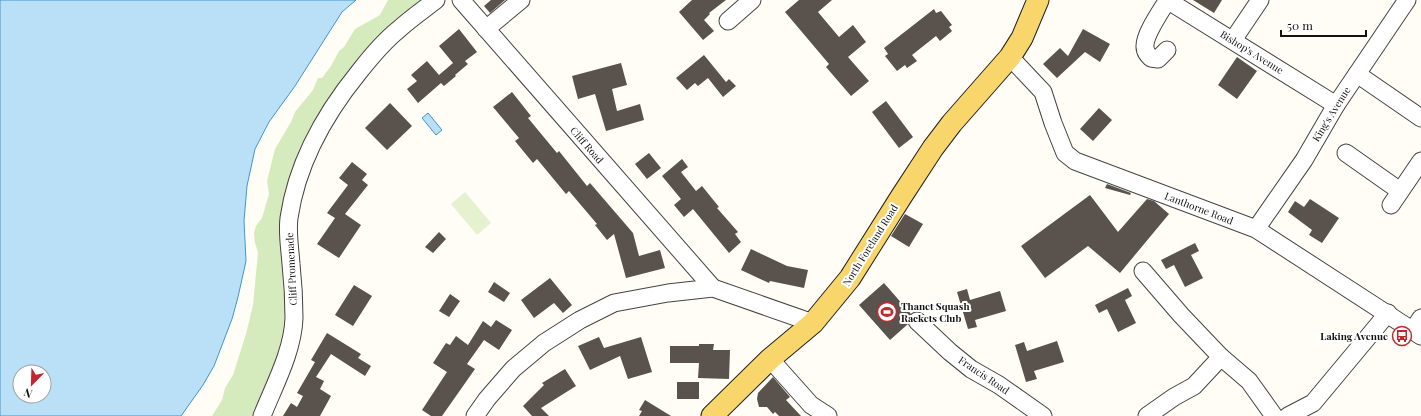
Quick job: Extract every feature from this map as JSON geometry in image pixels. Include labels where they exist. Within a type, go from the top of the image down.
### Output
[{"type":"main road","name":"North Foreland Road","points":[[712,416],[770,359],[813,323],[850,278],[933,148],[1010,58],[1022,38],[1038,0]]},
{"type":"street","name":"Cliff Promenade","points":[[262,416],[288,348],[294,320],[294,289],[289,226],[293,201],[304,160],[322,124],[342,92],[371,57],[397,31],[436,0]]},
{"type":"street","name":"Cliff Road","points":[[461,0],[713,288]]},
{"type":"street","points":[[486,29],[521,0]]},
{"type":"street","points":[[728,20],[752,0]]},
{"type":"street","points":[[1233,40],[1260,0]]},
{"type":"street","name":"King's Avenue","points":[[1256,229],[1304,160],[1336,104],[1358,74],[1407,0]]},
{"type":"street","points":[[1167,50],[1158,59],[1151,58],[1146,52],[1144,46],[1146,38],[1170,1]]},
{"type":"street","name":"Bishop's Avenue","points":[[1170,1],[1336,104]]},
{"type":"street","name":"Lanthorne Road","points":[[1010,58],[1043,92],[1053,123],[1065,152],[1074,161],[1256,229],[1388,313],[1418,328]]},
{"type":"street","points":[[1358,74],[1421,118]]},
{"type":"street","points":[[1346,153],[1396,198],[1421,161]]},
{"type":"street","points":[[1143,271],[1181,315],[1221,357],[1249,381],[1274,416]]},
{"type":"street","points":[[475,416],[487,399],[513,369],[544,343],[580,320],[614,303],[668,293],[713,288],[813,323]]},
{"type":"street","points":[[1288,416],[1313,403],[1388,313]]},
{"type":"street","name":"Francis Road","points":[[926,324],[950,352],[971,369],[998,384],[1043,416]]},
{"type":"street","points":[[1147,416],[1174,397],[1194,386],[1221,357]]},
{"type":"street","points":[[770,359],[811,405],[828,416]]},
{"type":"green space","points":[[388,0],[430,0],[303,149],[288,332],[257,416],[212,416],[222,400],[225,388],[233,375],[246,334],[253,305],[258,252],[254,233],[256,226],[262,218],[269,194],[267,181],[275,149],[291,122],[295,112],[313,90],[318,78],[322,78],[331,66],[339,51],[344,47],[355,29],[380,15]]},
{"type":"green space","points":[[465,192],[491,223],[477,235],[451,204]]},
{"type":"water","points":[[0,0],[356,0],[342,12],[295,86],[269,122],[255,149],[247,186],[244,221],[246,261],[232,319],[214,366],[203,385],[181,416],[0,416]]},
{"type":"water","points":[[428,113],[442,130],[436,135],[422,118]]},
{"type":"building","points":[[491,0],[505,0],[490,13],[484,6]]},
{"type":"building","points":[[692,0],[726,0],[709,13],[710,14],[704,20],[714,31],[703,40],[679,12]]},
{"type":"building","points":[[799,0],[832,0],[818,12],[839,37],[853,25],[866,42],[848,57],[869,81],[851,96],[826,67],[829,64],[785,12]]},
{"type":"building","points":[[1193,0],[1222,0],[1214,13]]},
{"type":"building","points":[[934,9],[936,13],[941,11],[952,25],[949,27],[952,31],[940,41],[936,36],[912,55],[917,61],[907,68],[905,65],[897,71],[885,56],[888,54],[884,48]]},
{"type":"building","points":[[459,29],[477,52],[465,61],[468,64],[455,75],[456,76],[444,86],[441,83],[418,103],[407,89],[417,81],[411,75],[427,61],[439,75],[453,63],[439,46]]},
{"type":"building","points":[[1083,29],[1110,44],[1100,62],[1085,52],[1057,78],[1043,64],[1060,48],[1068,56]]},
{"type":"building","points":[[704,55],[726,82],[729,79],[736,86],[723,97],[708,78],[698,86],[695,83],[687,90],[676,78]]},
{"type":"building","points":[[1237,57],[1257,71],[1237,99],[1218,85]]},
{"type":"building","points":[[621,63],[627,85],[612,89],[617,111],[640,104],[644,120],[606,131],[595,94],[578,99],[572,76]]},
{"type":"building","points":[[512,92],[531,116],[528,118],[557,153],[559,151],[587,186],[590,183],[633,233],[639,256],[660,250],[665,268],[626,278],[614,234],[607,240],[595,225],[597,224],[569,191],[566,194],[537,159],[533,163],[515,141],[519,138],[493,107]]},
{"type":"building","points":[[886,101],[913,137],[899,148],[872,112]]},
{"type":"building","points":[[390,103],[412,126],[387,150],[365,128]]},
{"type":"building","points":[[1099,108],[1112,120],[1093,141],[1080,129]]},
{"type":"building","points":[[649,153],[661,168],[647,179],[635,164]]},
{"type":"building","points":[[682,159],[688,167],[681,172],[696,191],[702,186],[719,207],[717,208],[738,232],[735,234],[741,242],[729,253],[693,209],[684,217],[674,205],[681,199],[662,176]]},
{"type":"building","points":[[352,162],[367,174],[362,180],[368,185],[345,214],[361,225],[339,258],[317,244],[335,218],[327,213],[348,185],[339,178]]},
{"type":"building","points":[[1107,184],[1131,193],[1130,195],[1105,188]]},
{"type":"building","points":[[1090,195],[1118,232],[1147,199],[1154,201],[1169,214],[1120,273],[1088,246],[1045,278],[1021,246]]},
{"type":"building","points":[[1310,199],[1339,218],[1322,243],[1309,235],[1312,230],[1288,212],[1295,201],[1304,207]]},
{"type":"building","points":[[905,214],[923,224],[909,247],[891,236]]},
{"type":"building","points":[[439,232],[446,239],[433,253],[425,247]]},
{"type":"building","points":[[1195,243],[1199,251],[1191,255],[1203,278],[1185,287],[1174,265],[1166,269],[1161,260]]},
{"type":"building","points":[[751,249],[787,266],[808,270],[804,288],[770,281],[769,283],[741,270]]},
{"type":"building","points":[[550,278],[572,305],[563,313],[554,303],[534,318],[521,300]]},
{"type":"building","points":[[494,282],[510,293],[504,302],[488,292]]},
{"type":"building","name":"Thanet Squash Rackets Club","points":[[884,283],[911,314],[907,318],[908,324],[890,340],[859,305]]},
{"type":"building","points":[[354,285],[372,296],[353,326],[335,315]]},
{"type":"building","points":[[1128,288],[1132,296],[1125,300],[1136,323],[1118,332],[1107,309],[1099,313],[1095,305]]},
{"type":"building","points":[[967,289],[970,300],[1000,291],[1006,311],[975,320],[977,327],[968,329],[957,292]]},
{"type":"building","points":[[450,294],[460,301],[449,317],[439,311]]},
{"type":"building","points":[[496,320],[512,330],[499,350],[484,340],[467,364],[475,369],[442,416],[431,416],[422,410],[447,372],[433,363],[446,343],[450,345],[456,336],[468,345],[483,321],[491,327]]},
{"type":"building","points":[[327,333],[361,354],[358,358],[371,366],[365,376],[331,354],[316,377],[324,381],[320,389],[331,396],[320,416],[283,416],[291,403],[297,407],[303,396],[297,393],[315,362],[311,360]]},
{"type":"building","points":[[599,337],[604,348],[641,337],[652,372],[628,379],[620,356],[590,370],[578,346]]},
{"type":"building","points":[[1057,341],[1064,362],[1034,371],[1037,379],[1026,382],[1015,345],[1024,342],[1027,351]]},
{"type":"building","points":[[699,344],[714,344],[713,350],[730,350],[729,379],[698,378],[699,363],[670,363],[670,346],[699,346]]},
{"type":"building","points":[[565,369],[576,386],[541,408],[549,416],[532,416],[523,406],[544,385],[542,383]]},
{"type":"building","points":[[773,377],[790,397],[786,400],[801,416],[779,416],[775,412],[773,414],[767,407],[759,407],[757,399],[758,393]]},
{"type":"building","points":[[677,382],[699,382],[699,399],[677,399]]},
{"type":"building","points":[[645,400],[671,416],[639,416],[642,411],[639,410]]},
{"type":"place","name":"Thanet Squash Rackets Club","points":[[887,312]]},
{"type":"place","name":"Laking Avenue","points":[[1402,336]]}]
